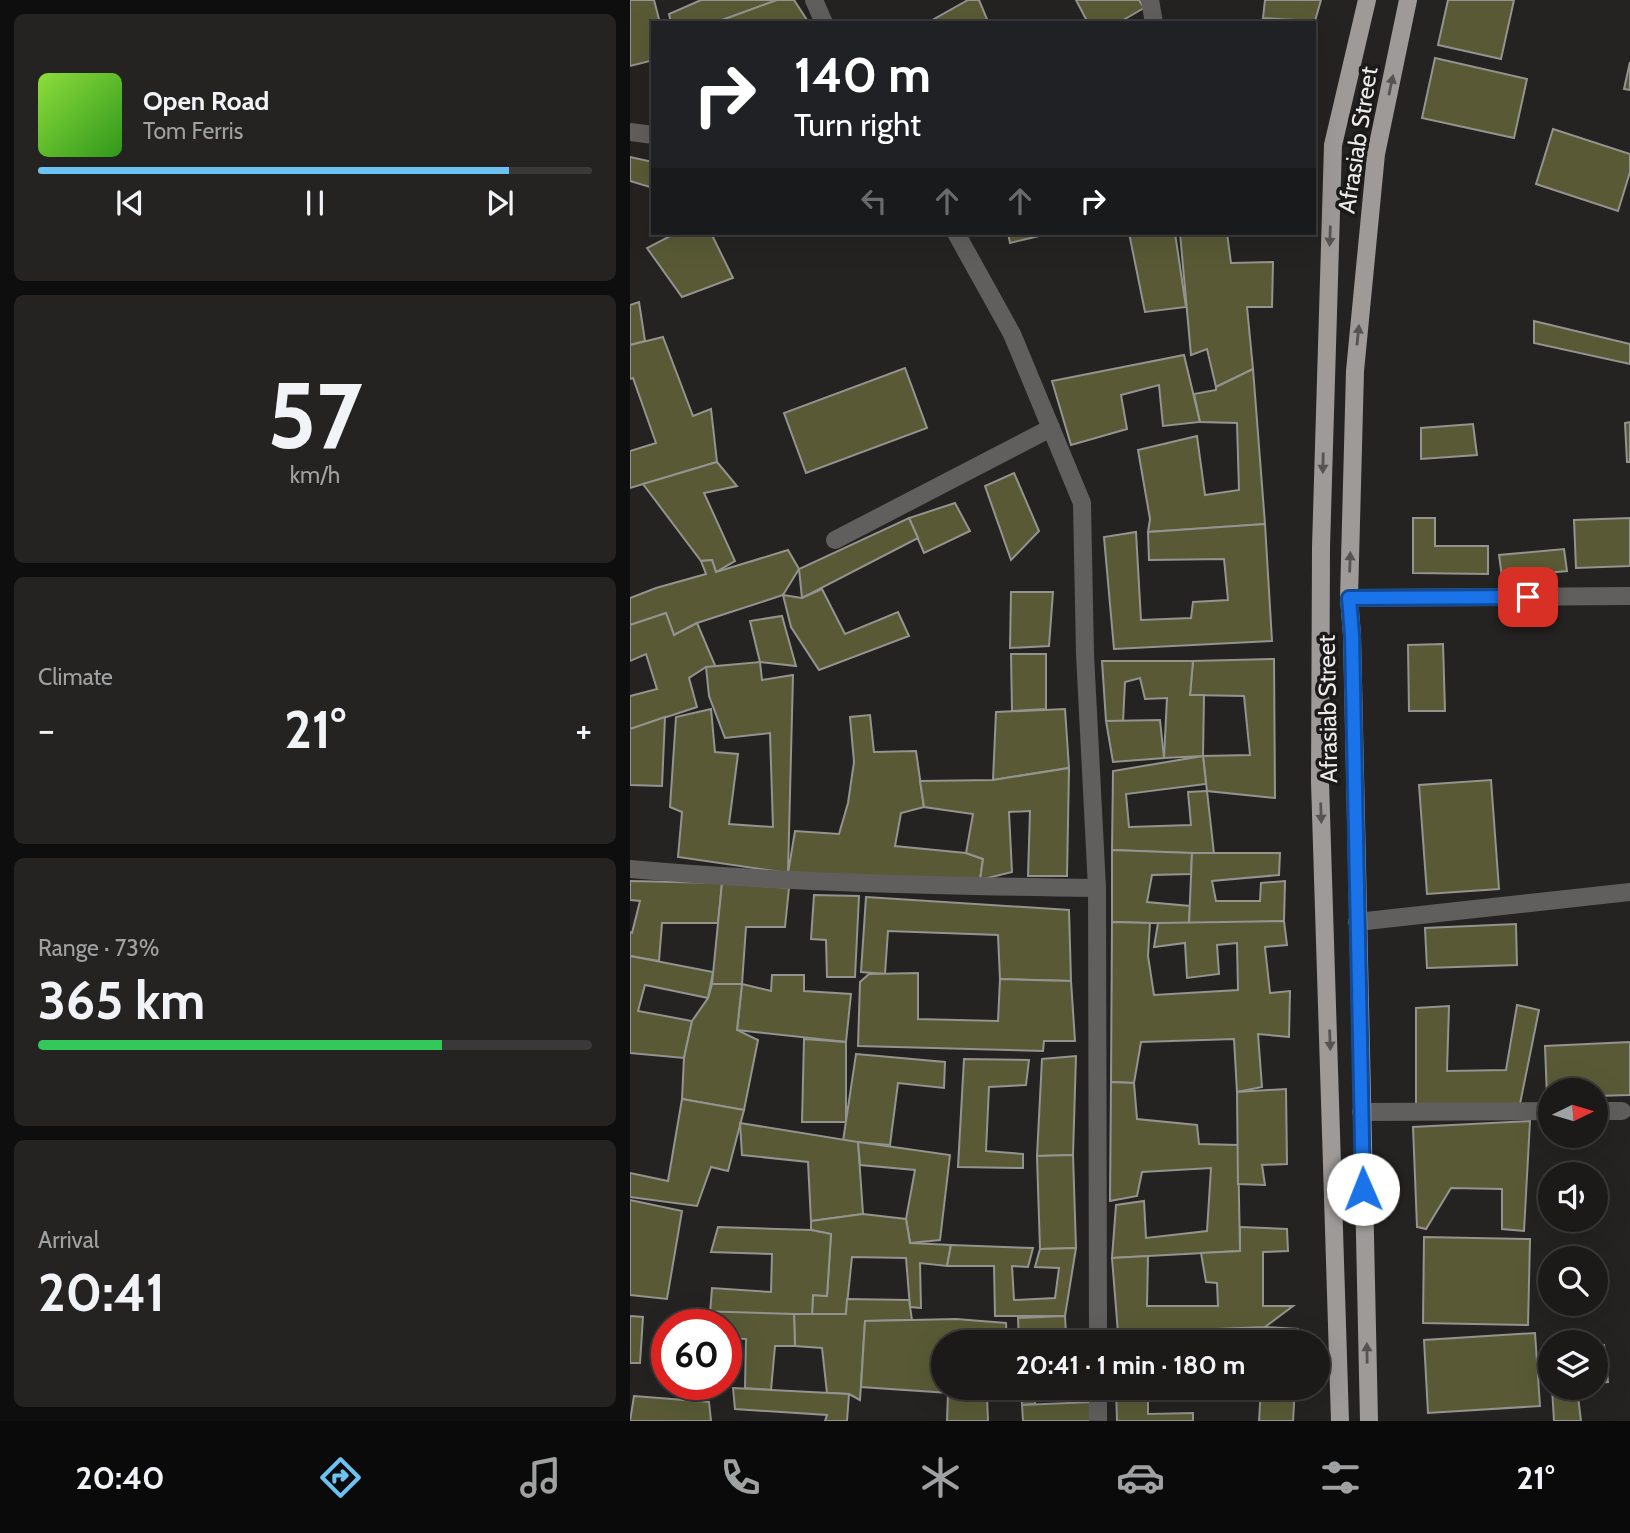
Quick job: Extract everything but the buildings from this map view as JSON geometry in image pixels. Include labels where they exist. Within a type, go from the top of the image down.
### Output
[{"type":"main road","name":"Afrasiab Street","points":[[1340,1421],[1320,782],[1321,547],[1332,145],[1367,0]]},
{"type":"main road","name":"Afrasiab Street","points":[[1369,1421],[1352,635],[1349,598],[1354,371],[1377,154],[1408,0]]},
{"type":"street","points":[[814,0],[823,21]]},
{"type":"street","points":[[1150,0],[1154,21]]},
{"type":"street","points":[[630,132],[651,135]]},
{"type":"street","points":[[957,235],[1012,334],[1083,503],[1085,654],[1097,888],[1098,1330]]},
{"type":"street","points":[[835,540],[1051,428]]},
{"type":"street","points":[[1349,598],[1630,596]]},
{"type":"street","points":[[630,869],[739,879],[858,884],[1097,888]]},
{"type":"street","points":[[1357,922],[1630,892]]},
{"type":"street","points":[[1361,1112],[1538,1111]]},
{"type":"street","points":[[1608,1111],[1622,1111]]},
{"type":"street","points":[[1098,1400],[1098,1421]]},
{"type":"route","points":[[1363,1189],[1352,635],[1349,598],[1528,597]]}]
